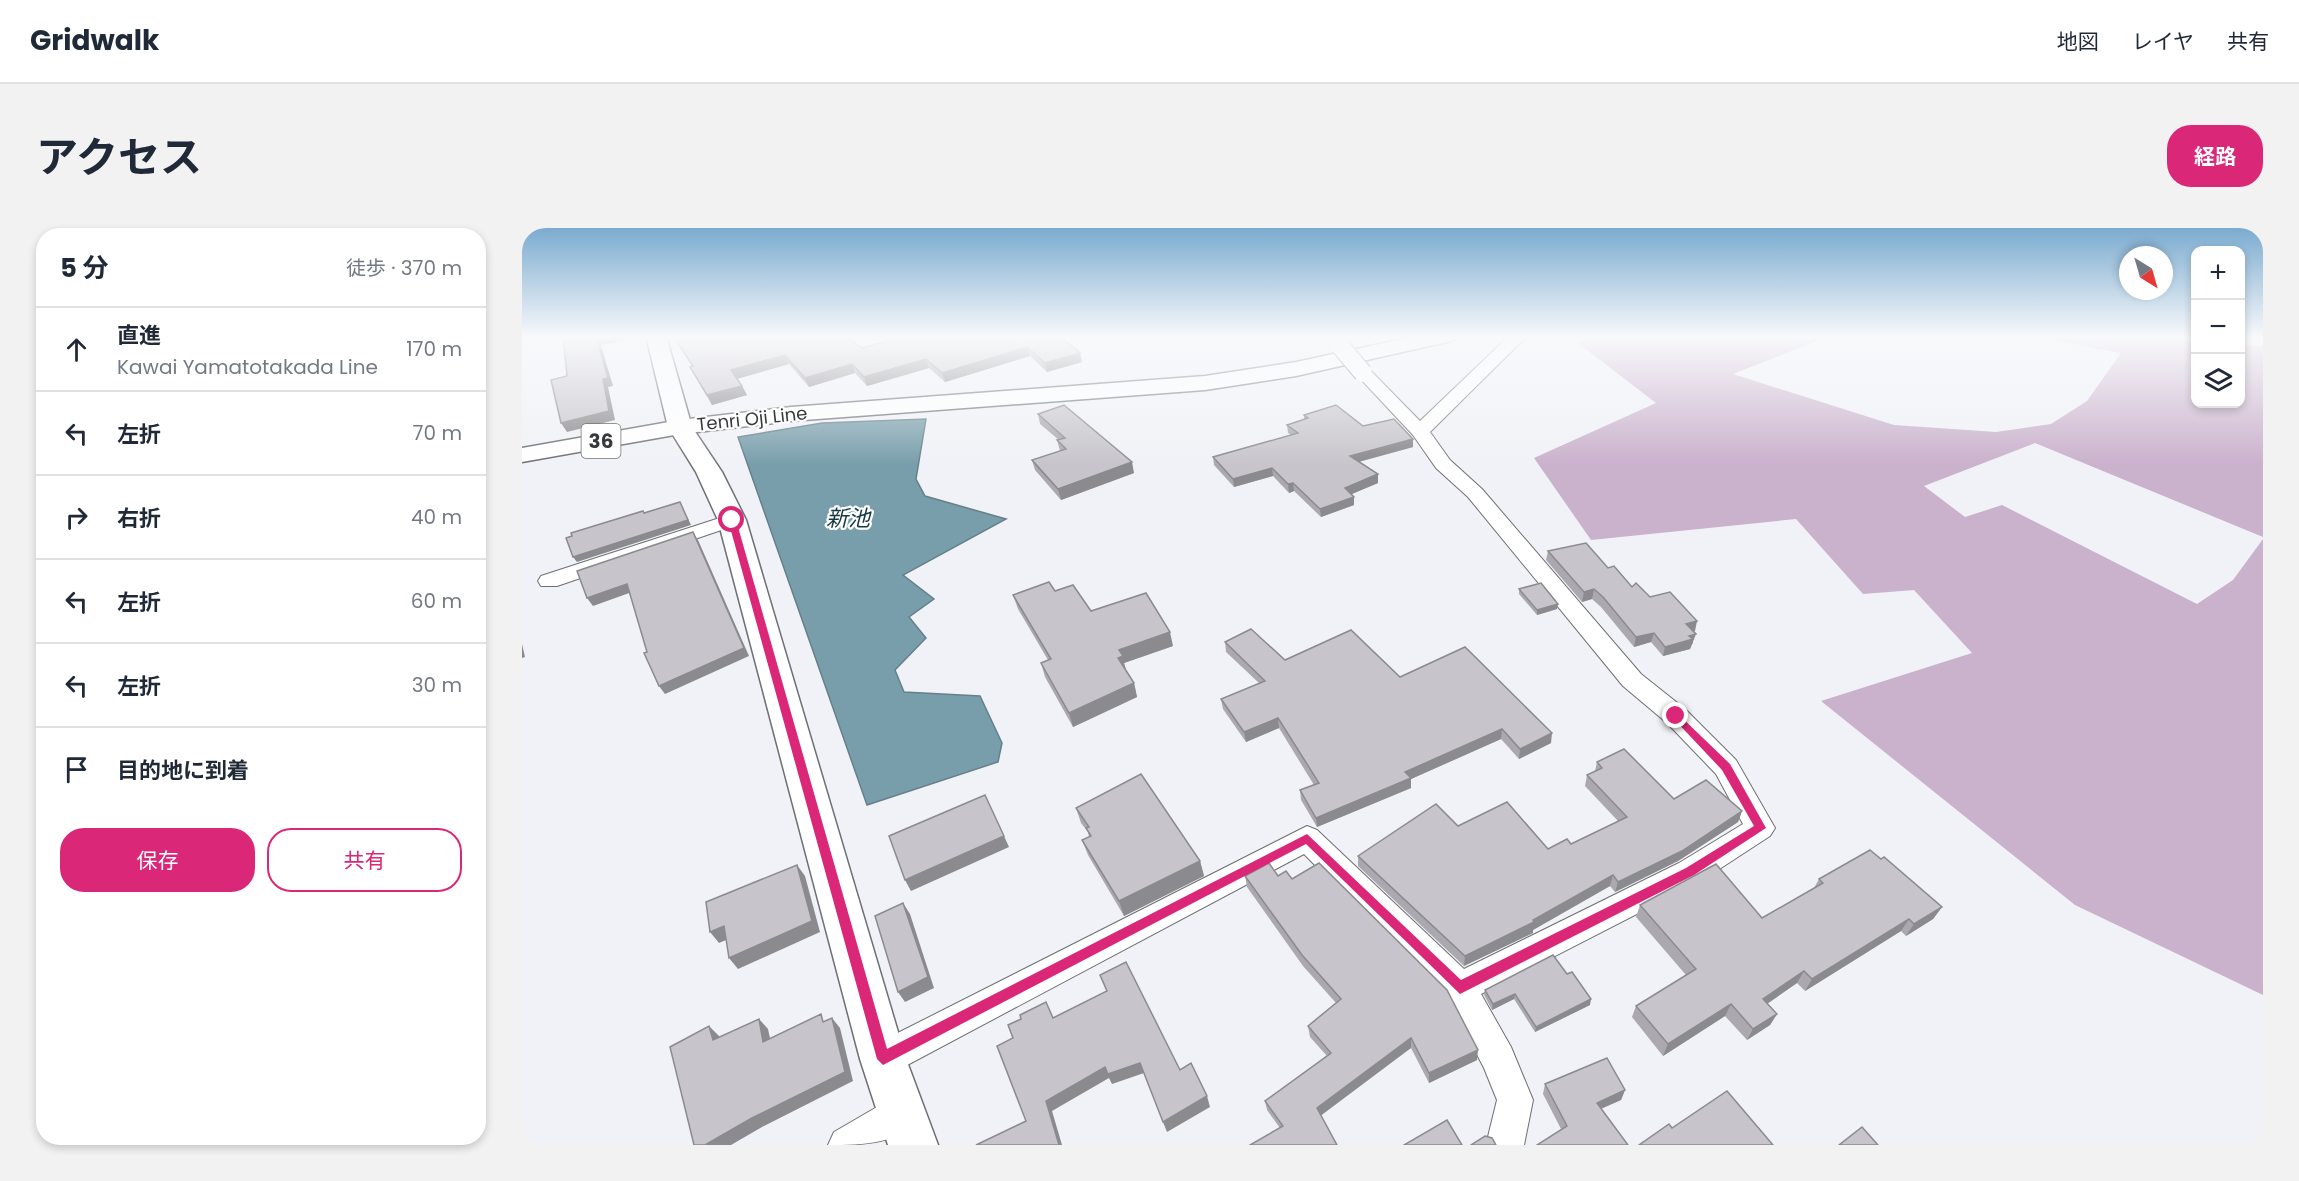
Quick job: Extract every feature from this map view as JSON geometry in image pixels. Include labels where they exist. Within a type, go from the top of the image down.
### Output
[{"type":"main road","points":[[667,379],[680,427],[709,472],[732,520],[883,1059],[907,1128]]},
{"type":"main road","name":"Tenri Oji Line","points":[[522,455],[680,427],[909,403],[1205,383],[1232,379]]},
{"type":"street","points":[[1369,379],[1420,431],[1443,464],[1475,493],[1632,680],[1676,716],[1726,767],[1760,828],[1690,872],[1460,988]]},
{"type":"street","points":[[1420,431],[1472,379]]},
{"type":"street","points":[[549,581],[732,520]]},
{"type":"street","points":[[883,1059],[1307,838],[1460,988],[1498,1059],[1515,1100],[1504,1145]]},
{"type":"street","points":[[848,1145],[907,1128]]},
{"type":"shaded area","points":[[1625,379],[1748,379],[1894,425],[1996,432],[2051,424],[2087,401],[2103,379],[2191,379],[2191,408],[2245,408],[2245,379],[2263,379],[2263,537],[2035,443],[1924,486],[1965,517],[2002,505],[2197,604],[2233,580],[2263,539],[2263,995],[2075,905],[1821,701],[1972,653],[1914,590],[1863,594],[1796,519],[1591,540],[1534,458],[1656,403]]},
{"type":"water","name":"新池","points":[[926,419],[916,479],[925,496],[1006,519],[903,575],[934,599],[909,617],[926,638],[895,670],[904,692],[980,696],[1002,743],[998,762],[867,805],[738,437],[822,423]]},
{"type":"building","points":[[604,379],[609,411],[561,423],[551,380]]},
{"type":"building","points":[[697,379],[737,379],[742,386],[707,395]]},
{"type":"building","points":[[1064,405],[1132,462],[1058,489],[1032,460],[1066,449],[1057,440],[1065,438],[1038,414]]},
{"type":"building","points":[[1336,405],[1363,426],[1394,419],[1413,439],[1350,456],[1378,474],[1345,488],[1354,497],[1320,509],[1293,483],[1288,484],[1272,468],[1233,479],[1213,457],[1298,433],[1287,425],[1308,418],[1304,415]]},
{"type":"building","points":[[680,502],[688,520],[573,557],[566,538],[572,536],[571,533]]},
{"type":"building","points":[[693,532],[744,648],[659,686],[644,653],[647,652],[627,584],[587,598],[577,571]]},
{"type":"building","points":[[1586,543],[1608,568],[1614,566],[1632,587],[1636,583],[1650,597],[1670,592],[1697,621],[1686,624],[1696,634],[1689,636],[1693,639],[1665,647],[1654,633],[1636,637],[1603,597],[1594,589],[1584,592],[1548,551]]},
{"type":"building","points":[[1049,582],[1055,591],[1073,585],[1091,611],[1146,593],[1170,632],[1119,650],[1123,656],[1118,658],[1134,683],[1069,713],[1041,663],[1051,659],[1013,595]]},
{"type":"building","points":[[1541,583],[1558,604],[1537,610],[1519,589]]},
{"type":"building","points":[[1251,629],[1285,660],[1351,630],[1400,677],[1465,647],[1552,733],[1520,749],[1502,729],[1405,772],[1411,778],[1316,818],[1300,790],[1319,783],[1278,718],[1244,732],[1221,699],[1265,681],[1225,642]]},
{"type":"building","points":[[1624,749],[1674,799],[1706,780],[1742,811],[1682,851],[1618,882],[1613,875],[1533,920],[1534,922],[1465,956],[1358,856],[1436,804],[1458,826],[1507,802],[1548,849],[1567,839],[1571,844],[1627,817],[1587,775],[1602,768],[1597,762]]},
{"type":"building","points":[[1141,774],[1200,861],[1119,901],[1082,840],[1091,836],[1086,828],[1089,827],[1076,808]]},
{"type":"building","points":[[985,795],[1004,836],[905,880],[889,836]]},
{"type":"building","points":[[1870,850],[1881,859],[1884,857],[1942,907],[1914,924],[1909,919],[1812,979],[1804,971],[1763,999],[1777,1014],[1753,1029],[1731,1004],[1668,1044],[1636,1006],[1696,969],[1640,905],[1716,864],[1762,918],[1823,883],[1819,879]]},
{"type":"building","points":[[1269,863],[1278,876],[1286,871],[1292,879],[1319,863],[1447,990],[1478,1050],[1429,1073],[1411,1038],[1317,1108],[1337,1145],[1250,1145],[1283,1126],[1265,1101],[1331,1053],[1308,1026],[1341,999],[1302,955],[1245,876]]},
{"type":"building","points":[[797,865],[812,921],[729,958],[724,926],[710,932],[706,902]]},
{"type":"building","points":[[903,903],[928,977],[898,992],[875,916]]},
{"type":"building","points":[[1553,955],[1567,974],[1572,972],[1591,999],[1536,1027],[1515,994],[1493,1004],[1485,990]]},
{"type":"building","points":[[1126,962],[1180,1070],[1191,1063],[1207,1096],[1163,1122],[1140,1063],[1108,1074],[1105,1067],[1046,1101],[1059,1145],[976,1145],[1026,1121],[997,1046],[1013,1038],[1008,1025],[1021,1019],[1020,1015],[1046,1002],[1053,1018],[1107,991],[1100,975]]},
{"type":"building","points":[[821,1014],[823,1022],[832,1018],[845,1072],[752,1118],[705,1145],[694,1145],[670,1047],[709,1026],[713,1040],[759,1019],[763,1042]]},
{"type":"building","points":[[1607,1058],[1625,1090],[1597,1103],[1628,1145],[1537,1145],[1567,1126],[1545,1084]]},
{"type":"building","points":[[1727,1091],[1773,1145],[1639,1145],[1669,1124],[1672,1128]]},
{"type":"building","points":[[1447,1120],[1462,1145],[1404,1145]]},
{"type":"building","points":[[1862,1127],[1878,1145],[1839,1145]]},
{"type":"building","points":[[1485,1136],[1492,1138],[1496,1145],[1471,1145]]},
{"type":"route","points":[[732,520],[883,1059],[1307,838],[1460,988],[1690,872],[1760,828],[1726,767],[1676,716]]}]
